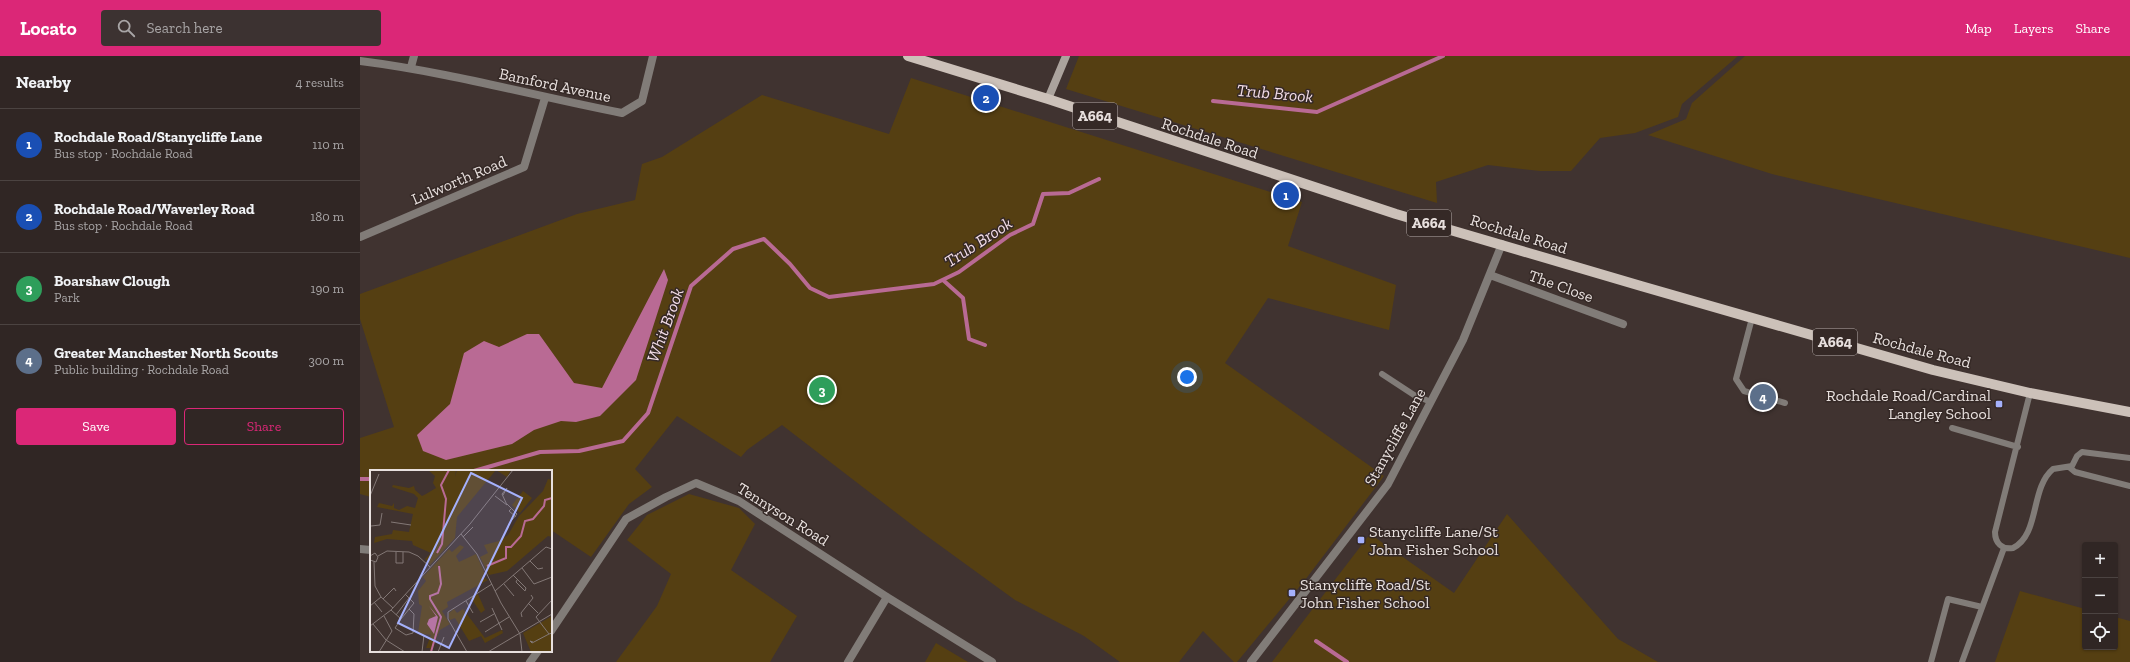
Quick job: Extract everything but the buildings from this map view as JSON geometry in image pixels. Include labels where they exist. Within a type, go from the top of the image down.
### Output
[{"type":"main road","name":"Rochdale Road","points":[[908,56],[1048,100],[1396,214],[1752,318],[1933,370],[2030,393],[2130,412]]},
{"type":"street","points":[[411,67],[414,56]]},
{"type":"street","name":"Bamford Avenue","points":[[360,61],[411,67],[545,98],[622,113],[642,101],[653,56]]},
{"type":"street","points":[[1048,100],[1066,56]]},
{"type":"street","name":"Lulworth Road","points":[[360,237],[524,167],[545,98]]},
{"type":"street","name":"Stanycliffe Lane","points":[[1252,662],[1388,484],[1463,340],[1502,244]]},
{"type":"street","name":"The Close","points":[[1490,276],[1623,324]]},
{"type":"street","name":"Tennyson Road","points":[[552,630],[626,519],[666,497],[696,484],[739,501],[887,597],[992,662]]},
{"type":"street","points":[[360,549],[370,550]]},
{"type":"street","points":[[848,662],[887,597]]},
{"type":"street","points":[[530,662],[537,652]]},
{"type":"lane","points":[[1752,318],[1736,379],[1744,391],[1785,403]]},
{"type":"lane","points":[[1382,374],[1414,395],[1431,402]]},
{"type":"lane","points":[[2030,393],[2018,447],[1995,532],[1996,542],[2004,548],[2013,548],[2024,539],[2046,475],[2058,467],[2069,467],[2074,464],[2076,456],[2082,452],[2130,458]]},
{"type":"lane","points":[[1952,428],[2018,447]]},
{"type":"lane","points":[[2069,467],[2075,472],[2130,486]]},
{"type":"lane","points":[[1962,662],[2004,548]]},
{"type":"lane","points":[[1931,662],[1948,599],[1982,607]]},
{"type":"shaded area","points":[[1079,56],[1738,56],[1682,104],[1678,117],[1635,133],[1600,138],[1571,171],[1540,171],[1488,165],[1436,182],[1437,203],[1066,89]]},
{"type":"shaded area","points":[[1745,56],[2130,56],[2130,258],[1772,174],[1648,135],[1686,119],[1692,103]]},
{"type":"shaded area","points":[[911,78],[1302,202],[1288,246],[1396,285],[1389,330],[1268,298],[1225,363],[1384,476],[1305,580],[1237,662],[1234,662],[1203,631],[1179,662],[1120,662],[1084,636],[1015,600],[920,531],[782,425],[747,450],[741,457],[677,416],[635,469],[652,487],[629,504],[591,557],[552,531],[552,470],[370,470],[370,497],[360,494],[360,438],[394,427],[360,319],[360,294],[577,214],[635,200],[642,164],[662,157],[762,95],[889,134]]},
{"type":"shaded area","points":[[664,269],[668,280],[636,380],[600,416],[576,422],[561,421],[534,430],[512,444],[446,460],[423,451],[417,435],[450,404],[464,353],[484,341],[499,347],[527,334],[539,334],[574,383],[602,388]]},
{"type":"shaded area","points":[[689,494],[739,508],[755,524],[731,570],[797,616],[770,662],[616,662],[657,606],[671,574],[627,540],[647,515]]},
{"type":"shaded area","points":[[1507,514],[1618,639],[1658,662],[1272,662],[1370,534],[1454,593]]},
{"type":"shaded area","points":[[2020,591],[2082,608],[2082,650],[2118,650],[2118,618],[2130,621],[2130,662],[1995,662]]},
{"type":"shaded area","points":[[936,643],[968,662],[925,662]]},
{"type":"waterway","name":"Trub Brook","points":[[1213,101],[1317,112],[1443,56]]},
{"type":"waterway","name":"Whit Brook","points":[[477,470],[540,452],[579,451],[623,441],[648,413],[691,286],[733,249],[764,239],[790,264],[810,288],[829,297],[934,284],[959,272],[1010,235],[1033,224],[1043,194],[1069,193],[1099,179]]},
{"type":"waterway","name":"Whit Brook","points":[[943,280],[963,298],[969,339],[985,345]]},
{"type":"waterway","name":"Whit Brook","points":[[360,479],[370,479]]},
{"type":"waterway","name":"Whit Brook","points":[[1316,641],[1347,662]]},
{"type":"place","name":"Rochdale Road/Waverley Road","points":[[986,98]]},
{"type":"place","name":"Rochdale Road/Stanycliffe Lane","points":[[1286,195]]},
{"type":"place","name":"Boarshaw Clough","points":[[822,390]]},
{"type":"place","name":"Greater Manchester North Scouts","points":[[1763,397]]},
{"type":"place","name":"Rochdale Road/Cardinal Langley School","points":[[1999,404]]},
{"type":"place","name":"Stanycliffe Lane/St John Fisher School","points":[[1361,540]]},
{"type":"place","name":"Stanycliffe Road/St John Fisher School","points":[[1292,593]]}]
